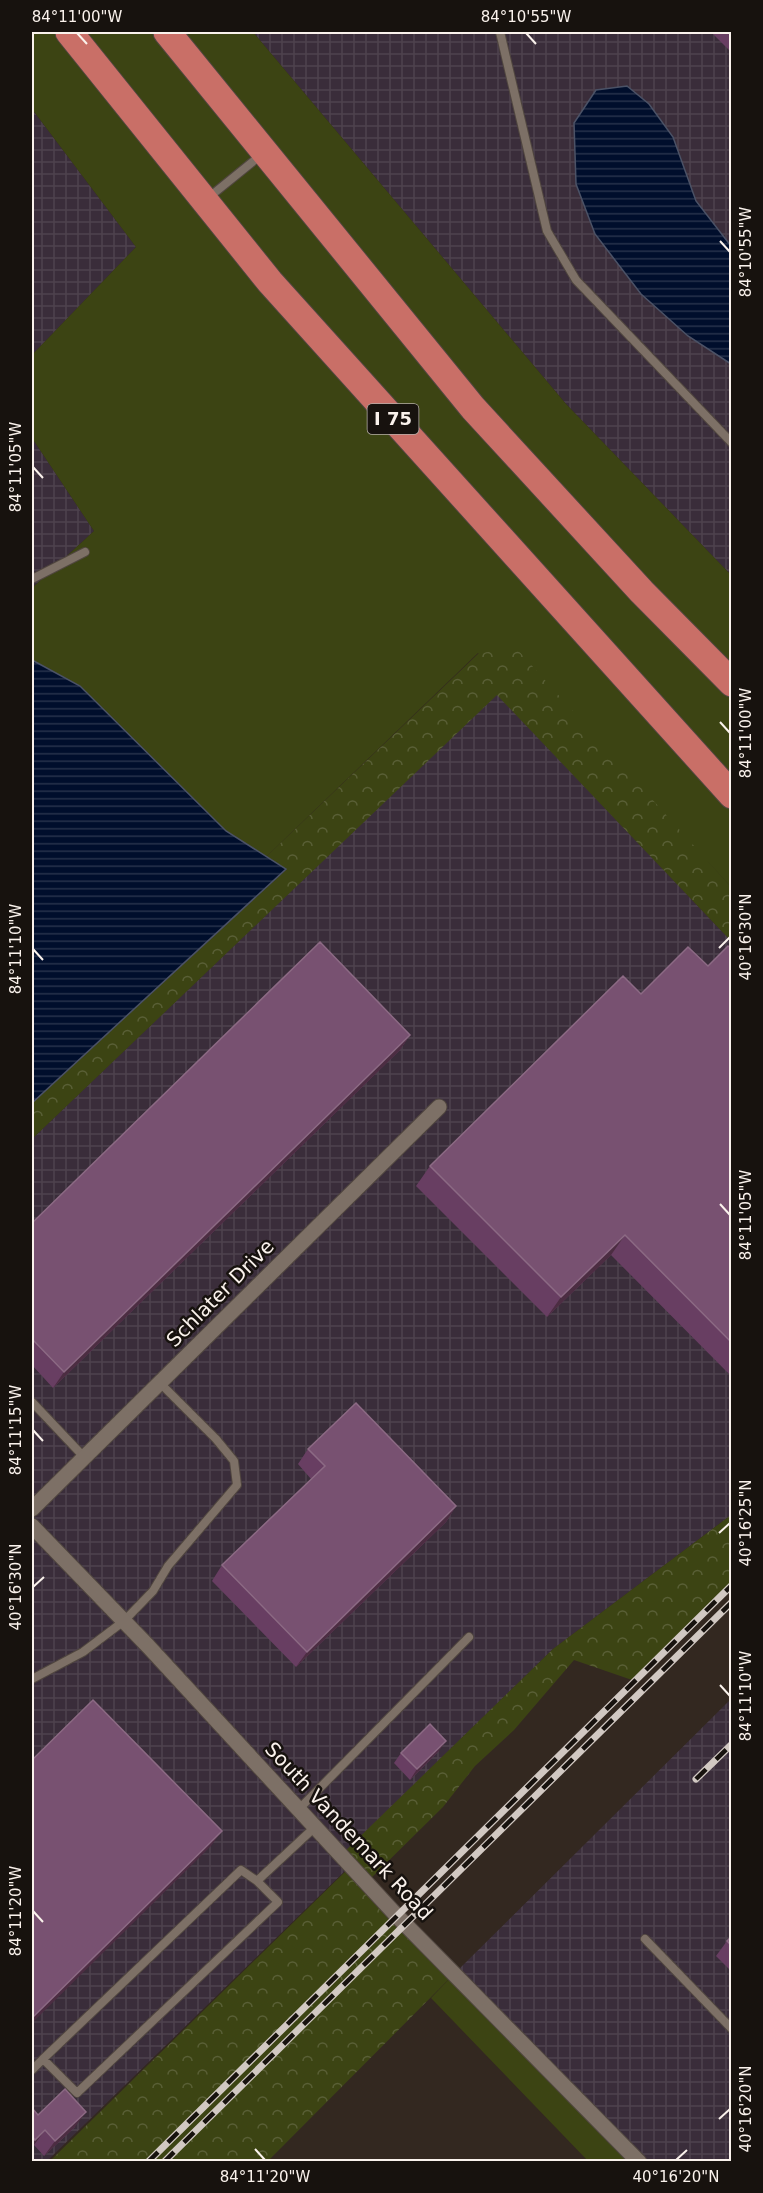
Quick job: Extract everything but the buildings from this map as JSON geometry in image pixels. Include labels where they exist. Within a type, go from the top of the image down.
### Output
[{"type":"highway","name":"I 75","points":[[69,32],[270,282],[732,795]]},
{"type":"highway","points":[[167,32],[473,408],[642,592],[732,683]]},
{"type":"street","name":"Schlater Drive","points":[[32,1509],[439,1107]]},
{"type":"street","name":"South Vandemark Road","points":[[32,1526],[124,1621],[397,1916],[639,2162]]},
{"type":"lane","points":[[500,32],[547,231],[576,280],[732,443]]},
{"type":"lane","points":[[204,201],[265,152]]},
{"type":"lane","points":[[32,579],[84,552]]},
{"type":"lane","points":[[32,1679],[83,1653],[124,1621],[153,1591],[168,1566],[237,1485],[234,1461],[216,1439],[159,1382]]},
{"type":"lane","points":[[32,1402],[84,1457]]},
{"type":"lane","points":[[299,1809],[469,1636]]},
{"type":"lane","points":[[257,1881],[315,1827]]},
{"type":"lane","points":[[32,2070],[43,2059],[241,1870],[257,1881],[278,1902],[77,2093],[43,2059]]},
{"type":"lane","points":[[645,1940],[732,2029]]},
{"type":"shaded area","points":[[253,32],[731,32],[731,575],[566,404]]},
{"type":"shaded area","points":[[32,109],[136,247],[32,355]]},
{"type":"shaded area","points":[[32,438],[94,531],[32,588]]},
{"type":"shaded area","points":[[497,694],[731,941],[731,1515],[553,1649],[342,1855],[351,1865],[47,2161],[32,2162],[32,1139]]},
{"type":"shaded area","points":[[731,1699],[731,2161],[639,2161],[454,1974]]},
{"type":"green space","points":[[32,32],[253,32],[566,404],[731,575],[731,887],[708,862],[478,653],[266,857],[226,831],[80,686],[32,660],[32,588],[94,531],[32,438],[32,355],[136,247],[32,109]]},
{"type":"green space","points":[[517,649],[731,887],[731,941],[497,695],[32,1139],[32,1103],[286,870],[266,857],[479,653]]},
{"type":"green space","points":[[731,1515],[731,1585],[635,1681],[574,1660],[514,1730],[475,1766],[443,1807],[367,1882],[454,1974],[268,2161],[49,2162],[351,1866],[341,1855],[553,1649]]},
{"type":"green space","points":[[454,1974],[639,2161],[588,2161],[431,1998]]},
{"type":"water","points":[[627,86],[649,104],[673,137],[696,201],[731,246],[731,364],[688,336],[641,294],[595,234],[576,184],[574,123],[596,90]]},
{"type":"water","points":[[32,660],[80,686],[226,831],[286,869],[32,1103]]},
{"type":"railway","points":[[148,2162],[732,1585]]},
{"type":"railway","points":[[164,2162],[732,1602]]},
{"type":"railway","points":[[696,1779],[732,1744]]}]
